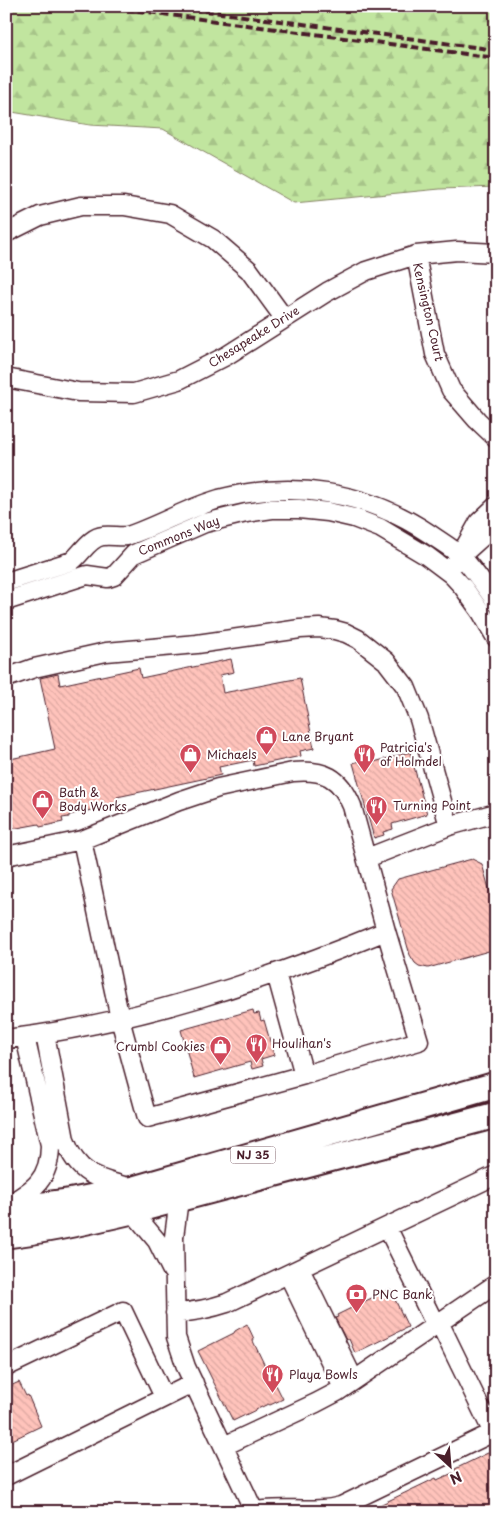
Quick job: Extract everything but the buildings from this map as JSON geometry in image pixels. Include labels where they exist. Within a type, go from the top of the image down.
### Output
[{"type":"highway","name":"NJ 35","points":[[6,1235],[87,1221],[133,1200],[496,1085]]},
{"type":"highway","name":"NJ 35","points":[[6,1210],[68,1202],[179,1199],[496,1115]]},
{"type":"street","points":[[6,233],[40,216],[81,206],[124,206],[170,214],[213,239],[249,270],[284,318]]},
{"type":"street","name":"Chesapeake Drive","points":[[6,378],[78,392],[134,393],[179,380],[226,356],[326,292],[366,270],[416,256],[457,251],[496,253]]},
{"type":"street","name":"Kensington Court","points":[[416,256],[435,354],[451,390],[477,420],[496,438]]},
{"type":"street","name":"Commons Way","points":[[6,582],[72,560],[80,555],[96,537],[127,536],[217,500],[244,493],[272,490],[321,492],[346,496],[389,511],[418,526],[460,556],[474,571],[496,602]]},
{"type":"street","points":[[448,571],[460,556],[479,522],[496,506]]},
{"type":"street","name":"Commons Way","points":[[6,601],[87,576],[108,578],[114,576],[138,552],[205,524],[246,513],[272,509],[299,509],[328,512],[354,518],[380,528],[402,540],[448,571],[473,600],[496,638]]},
{"type":"street","points":[[460,556],[488,532],[496,522]]},
{"type":"street","points":[[6,678],[34,668],[106,652],[197,644],[300,629],[319,628],[335,630],[358,639],[386,661],[406,687],[419,719],[449,826]]},
{"type":"street","points":[[6,856],[82,840],[170,804],[218,788],[293,772],[318,772],[330,777],[339,783],[346,792],[352,806],[419,1042],[147,1118],[120,1018],[82,840]]},
{"type":"street","points":[[366,858],[449,826],[496,813]]},
{"type":"street","points":[[6,1039],[45,1034],[198,999],[276,973],[386,931]]},
{"type":"street","points":[[276,973],[304,1075]]},
{"type":"street","points":[[45,1034],[70,1153],[80,1167],[133,1200],[174,1274]]},
{"type":"street","points":[[6,1206],[32,1190],[41,1179],[50,1156],[50,1145],[25,1037]]},
{"type":"street","points":[[175,1312],[194,1312],[226,1304],[496,1175]]},
{"type":"street","points":[[179,1199],[174,1237],[175,1312],[178,1347],[252,1511],[341,1506],[495,1432],[439,1322],[431,1316],[388,1227]]},
{"type":"street","points":[[299,1269],[354,1380]]},
{"type":"street","points":[[299,1269],[354,1380]]},
{"type":"street","points":[[224,1446],[316,1403],[354,1380],[496,1284]]},
{"type":"street","points":[[6,1367],[123,1311],[164,1397]]},
{"type":"street","points":[[6,1476],[194,1383]]},
{"type":"green space","points":[[6,6],[496,6],[496,187],[440,189],[294,203],[163,129],[90,125],[6,111]]},
{"type":"railway","points":[[102,6],[496,58]]},
{"type":"railway","points":[[169,6],[496,50]]},
{"type":"place","name":"Lane Bryant","points":[[266,756]]},
{"type":"place","name":"Michaels","points":[[191,774]]},
{"type":"place","name":"Patricia's of Holmdel","points":[[364,774]]},
{"type":"place","name":"Bath & Body Works","points":[[43,819]]},
{"type":"place","name":"Turning Point","points":[[377,825]]},
{"type":"place","name":"Houlihan's","points":[[256,1063]]},
{"type":"place","name":"Crumbl Cookies","points":[[221,1066]]},
{"type":"place","name":"PNC Bank","points":[[356,1314]]},
{"type":"place","name":"Playa Bowls","points":[[273,1394]]}]
